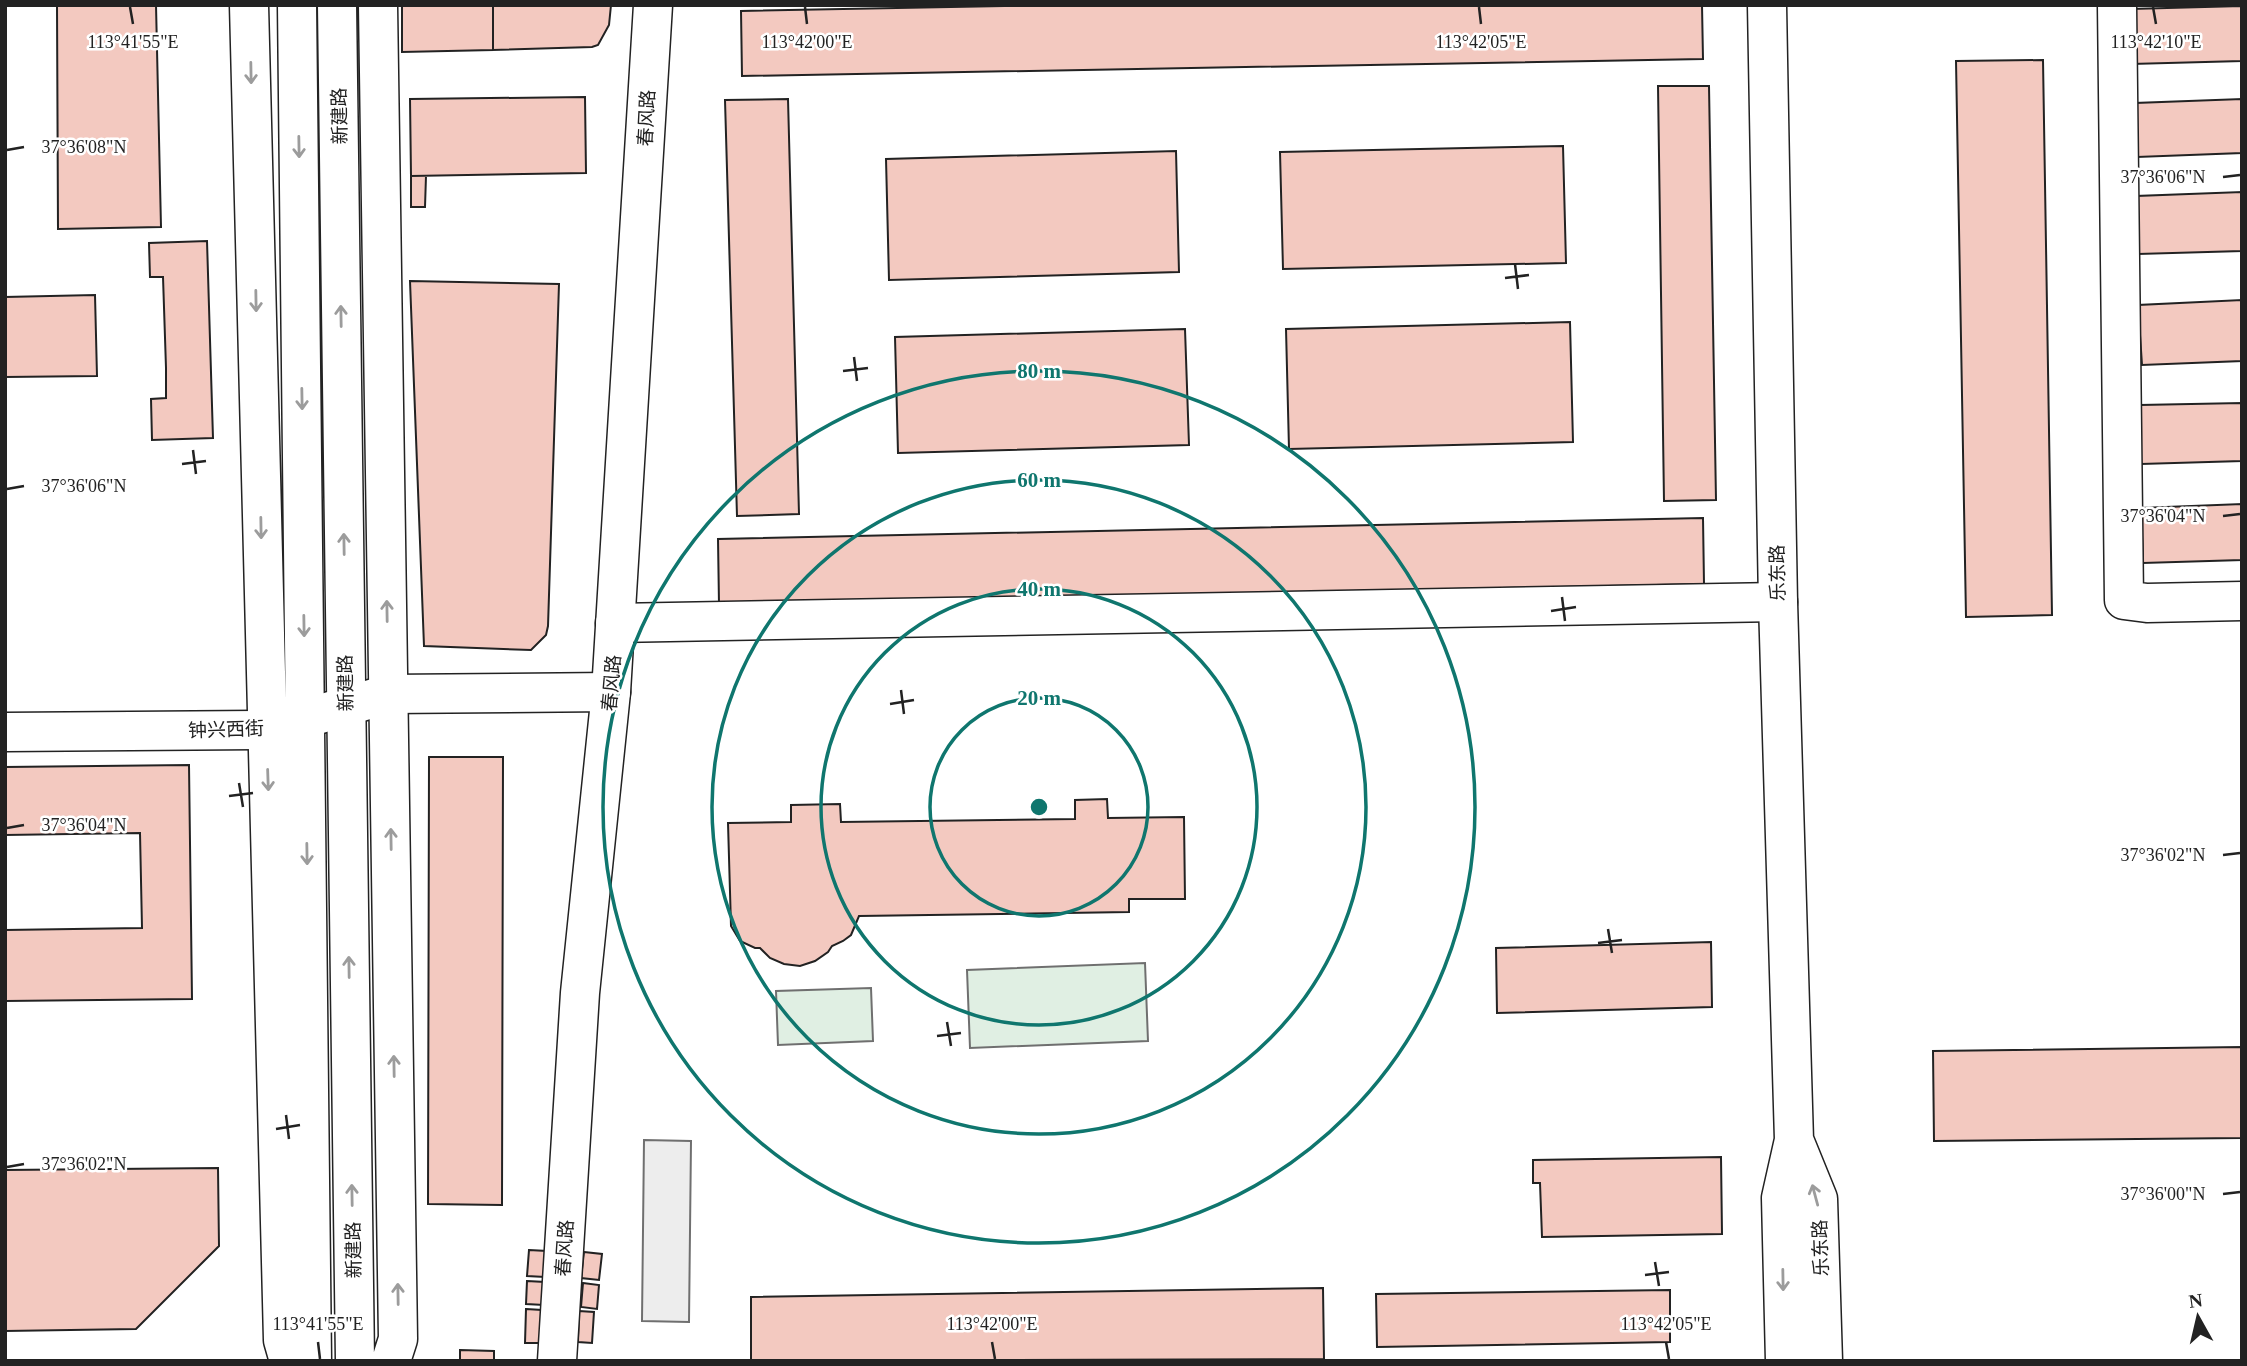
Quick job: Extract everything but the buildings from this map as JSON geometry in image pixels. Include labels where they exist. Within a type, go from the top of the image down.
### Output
[{"type":"main road","points":[[249,5],[283,1340],[289,1361]]},
{"type":"main road","name":"新建路","points":[[297,5],[312,1361]]},
{"type":"main road","name":"新建路","points":[[337,5],[355,1361]]},
{"type":"main road","points":[[378,5],[398,1339],[391,1361]]},
{"type":"main road","name":"春风路","points":[[557,1361],[580,993],[611,692],[653,5]]},
{"type":"main road","name":"乐东路","points":[[1767,5],[1778,602],[1794,1140],[1781,1198],[1785,1361]]},
{"type":"main road","points":[[2117,5],[2124,600],[2147,603],[2242,601]]},
{"type":"main road","points":[[615,623],[1778,602]]},
{"type":"main road","name":"钟兴西街","points":[[5,732],[266,730],[388,694],[611,692]]},
{"type":"main road","name":"乐东路","points":[[1794,1140],[1818,1199],[1823,1361]]},
{"type":"green space","points":[[1145,963],[1148,1041],[970,1048],[967,970]]},
{"type":"green space","points":[[871,988],[873,1041],[778,1045],[776,991]]},
{"type":"shaded area","points":[[644,1140],[691,1141],[689,1322],[642,1321]]}]
